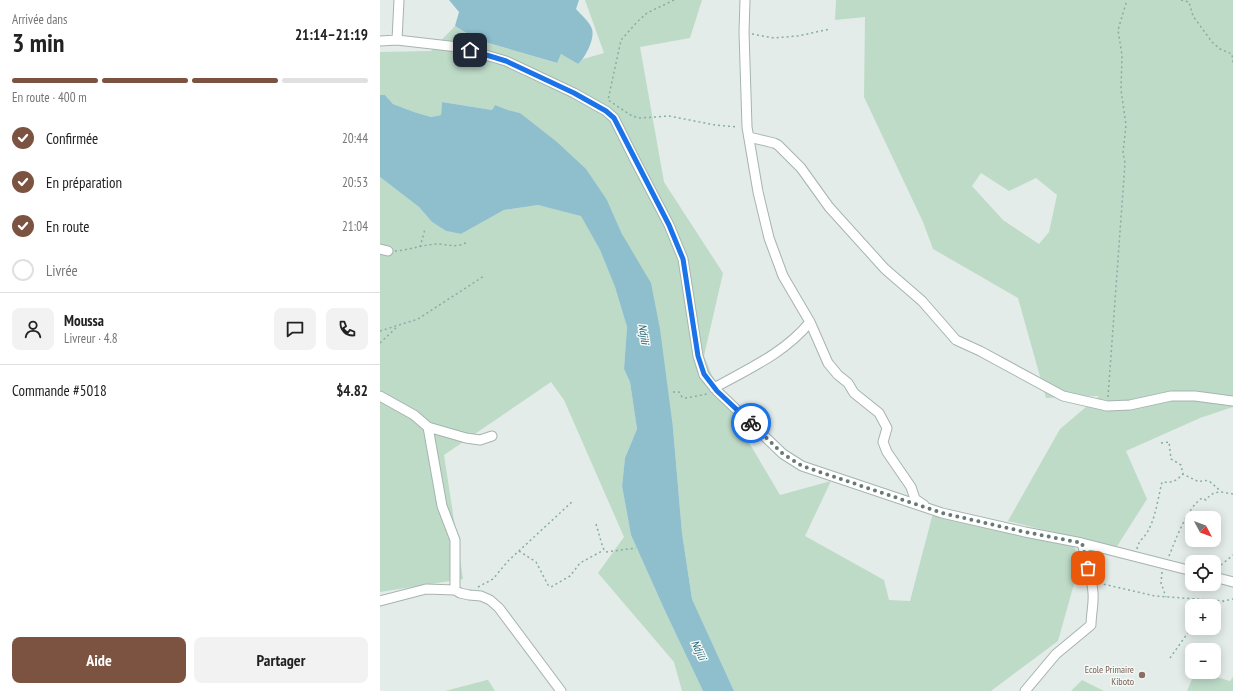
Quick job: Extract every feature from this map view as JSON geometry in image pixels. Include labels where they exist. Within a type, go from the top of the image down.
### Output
[{"type":"street","points":[[397,40],[399,0]]},
{"type":"street","points":[[745,0],[744,32],[749,137],[758,192],[769,238],[783,276],[810,322],[828,363],[838,375],[848,383],[854,393],[879,413],[887,428],[883,442],[887,452],[911,487],[915,499],[942,513]]},
{"type":"street","points":[[380,41],[397,40],[458,46],[506,61],[574,93],[606,111],[614,118],[669,225],[683,259],[699,360],[704,374],[715,389],[783,454],[802,466],[942,513],[1082,543],[1185,569]]},
{"type":"street","points":[[749,137],[774,143],[802,168],[829,207],[865,248],[922,301],[956,340],[980,351],[1063,396],[1108,406],[1130,405],[1171,396],[1195,396],[1233,402]]},
{"type":"street","points":[[715,389],[786,346],[800,335],[810,322]]},
{"type":"street","points":[[380,396],[414,415],[428,427],[466,438],[480,440],[492,436]]},
{"type":"street","points":[[428,427],[442,506],[455,540],[455,590]]},
{"type":"street","points":[[1025,691],[1056,654],[1091,625],[1091,614],[1094,602],[1093,592],[1082,543]]},
{"type":"street","points":[[1221,579],[1233,582]]},
{"type":"street","points":[[380,601],[426,589],[455,590],[460,593],[481,596],[490,600],[499,608],[561,691]]},
{"type":"path","points":[[674,0],[647,13],[636,22],[622,40],[608,100],[632,116],[636,117],[669,116],[715,125],[748,127]]},
{"type":"path","points":[[1108,406],[1125,163],[1123,153],[1126,125],[1121,90],[1122,55],[1118,30],[1128,0]]},
{"type":"path","points":[[1182,0],[1189,2],[1193,16],[1212,42],[1220,49],[1232,54],[1233,63]]},
{"type":"path","points":[[744,32],[774,38],[798,36],[830,29]]},
{"type":"path","points":[[420,247],[425,229]]},
{"type":"path","points":[[384,250],[409,250],[439,244],[453,246],[463,245],[467,242]]},
{"type":"path","points":[[380,331],[418,320],[484,276]]},
{"type":"path","points":[[380,343],[398,326]]},
{"type":"path","points":[[673,392],[678,392],[682,397],[686,398],[715,389]]},
{"type":"path","points":[[1161,443],[1169,442],[1171,459],[1182,465],[1183,474]]},
{"type":"path","points":[[1183,474],[1199,482],[1208,480],[1221,491],[1233,494]]},
{"type":"path","points":[[1136,557],[1137,545],[1149,530],[1159,499],[1162,482],[1170,483],[1175,481],[1183,474]]},
{"type":"path","points":[[1167,597],[1161,583],[1161,578],[1165,564],[1189,512],[1202,498],[1206,500],[1210,495],[1221,491]]},
{"type":"path","points":[[475,589],[492,578],[508,561],[573,501]]},
{"type":"path","points":[[596,524],[604,550]]},
{"type":"path","points":[[519,551],[536,562],[548,585],[551,587],[570,576],[580,563],[604,550],[606,552],[636,548]]},
{"type":"path","points":[[1221,565],[1233,555]]},
{"type":"path","points":[[1098,579],[1103,584],[1155,596],[1224,601],[1233,599]]},
{"type":"path","points":[[1170,658],[1187,635]]},
{"type":"green space","points":[[585,0],[702,0],[690,38],[640,47],[664,182],[723,273],[704,356],[718,390],[780,495],[831,481],[805,536],[884,580],[889,600],[910,601],[933,513],[1072,544],[1081,559],[1058,641],[991,691],[734,691],[692,599],[682,533],[673,428],[622,234],[607,200],[520,113],[495,105],[492,110],[442,102],[441,115],[431,117],[393,104],[385,95],[380,95],[380,52],[431,51],[455,26],[478,40],[556,63],[561,54],[578,64],[583,59],[604,53]]},
{"type":"green space","points":[[836,0],[1233,0],[1233,407],[1200,418],[1126,451],[1147,499],[1116,548],[1008,521],[1060,429],[1099,396],[1046,398],[1018,298],[933,249],[923,222],[864,97],[865,17],[835,20]],"holes":[[[981,173],[1009,191],[1036,178],[1057,195],[1049,232],[1039,244],[1003,220],[972,186]]]},
{"type":"green space","points":[[380,177],[419,207],[432,222],[446,231],[461,234],[504,210],[538,205],[581,215],[600,250],[615,287],[627,327],[624,369],[630,382],[637,429],[625,458],[622,486],[631,535],[703,691],[682,691],[674,662],[598,573],[624,537],[564,400],[551,382],[444,455],[463,579],[380,592]]},
{"type":"green space","points":[[1233,677],[1233,691],[1187,691],[1192,679],[1221,678],[1230,681]]},
{"type":"green space","points":[[487,680],[495,691],[445,691]]},
{"type":"green space","points":[[1082,680],[1104,691],[1071,691]]},
{"type":"water","points":[[449,0],[579,0],[576,9],[591,26],[593,33],[591,43],[578,64],[561,54],[557,63],[478,40],[455,26],[459,12]]},
{"type":"water","name":"Ndjili","points":[[380,95],[385,95],[393,104],[431,117],[441,115],[442,102],[492,110],[495,105],[520,113],[557,142],[586,169],[607,200],[622,234],[651,283],[660,329],[673,428],[682,533],[692,599],[734,691],[703,691],[631,535],[622,486],[625,458],[637,429],[630,382],[624,369],[627,327],[615,287],[600,250],[581,216],[538,205],[504,210],[461,234],[446,231],[432,222],[419,207],[380,177]]},
{"type":"way so far","points":[[751,423],[783,454],[802,466],[942,513],[1082,543],[1088,568]]},
{"type":"place","name":"Ecole Primaire Kiboto","points":[[1142,675]]},
{"type":"route","points":[[470,50],[506,61],[574,93],[606,111],[614,118],[669,225],[683,259],[698,356],[704,374],[714,388],[751,423]]}]
